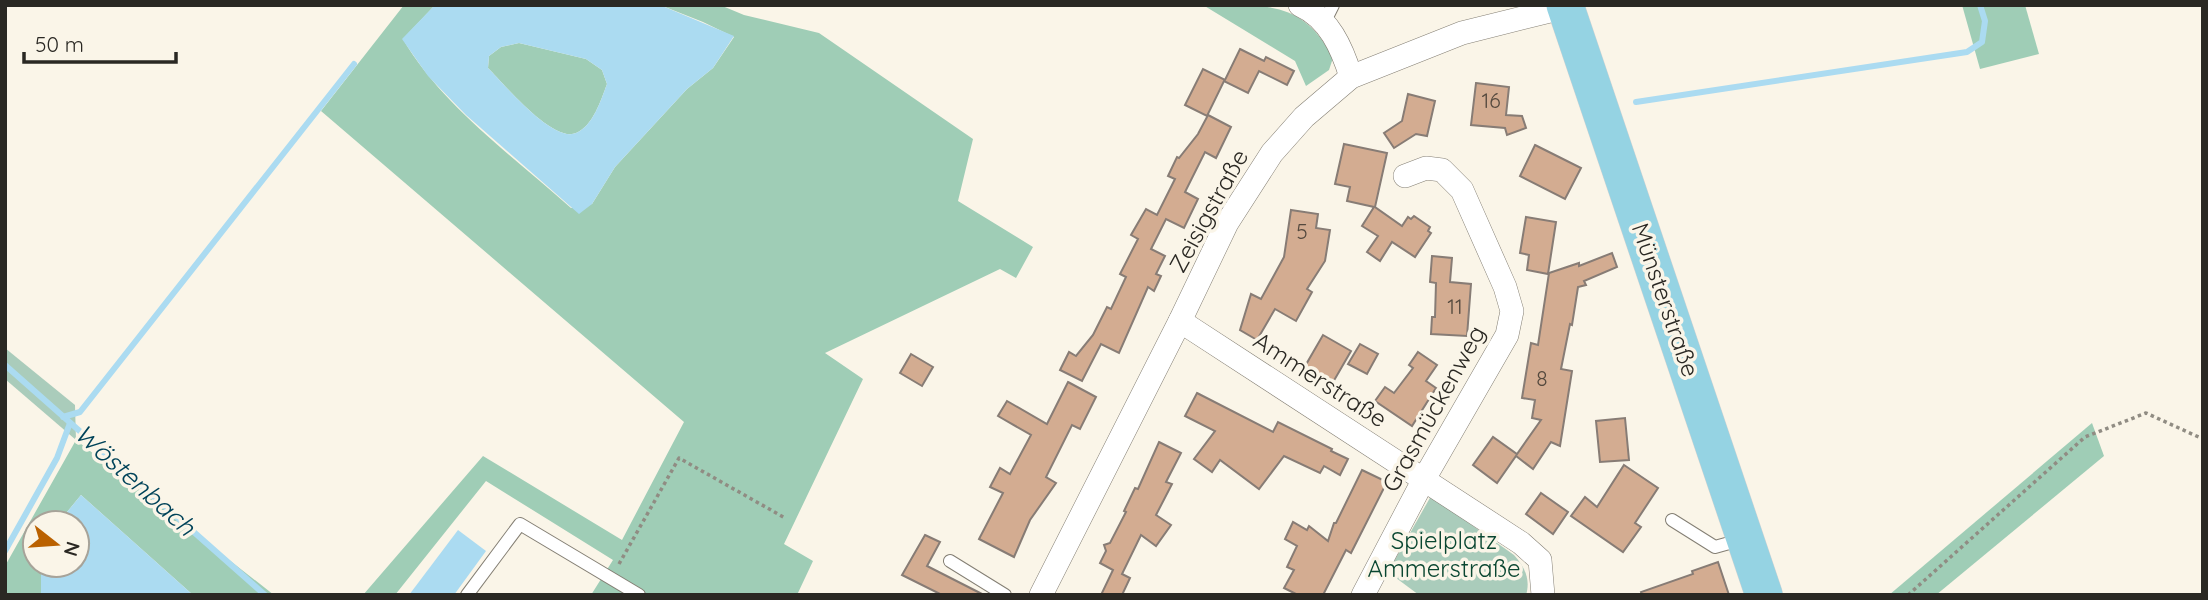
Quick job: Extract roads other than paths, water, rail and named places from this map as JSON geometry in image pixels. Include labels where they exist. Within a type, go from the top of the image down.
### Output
[{"type":"main road","name":"Münsterstraße","points":[[1566,6],[1764,595]]},
{"type":"street","points":[[1300,5],[1328,14],[1351,77]]},
{"type":"street","name":"Zeisigstraße","points":[[1041,595],[1227,223],[1272,153],[1304,117],[1351,77],[1462,33],[1566,6]]},
{"type":"street","name":"Grasmückenweg","points":[[1363,595],[1424,479],[1507,335],[1512,311],[1505,287],[1462,190],[1443,170],[1426,168],[1405,176]]},
{"type":"street","name":"Ammerstraße","points":[[1180,321],[1521,543],[1540,560],[1543,595]]},
{"type":"lane","points":[[1672,520],[1715,547],[1745,538]]},
{"type":"lane","points":[[467,595],[520,524],[639,595]]},
{"type":"lane","points":[[950,561],[1005,595]]},
{"type":"water","points":[[435,5],[660,5],[734,36],[713,68],[687,89],[615,167],[592,204],[579,214],[466,115],[428,76],[402,39]],"holes":[[[519,43],[586,59],[602,70],[607,84],[592,119],[582,130],[566,134],[542,121],[488,68],[489,56],[501,47]]]},
{"type":"water","points":[[81,495],[193,595],[41,595],[41,579],[91,579],[91,509],[70,509]]},
{"type":"water","points":[[458,530],[486,551],[454,595],[409,595]]},
{"type":"waterway","points":[[1636,102],[1967,52],[1982,42],[1985,21],[1980,5]]},
{"type":"waterway","points":[[63,417],[80,412],[354,64]]},
{"type":"waterway","name":"Wöstenbach","points":[[5,365],[265,595]]},
{"type":"waterway","points":[[5,551],[57,458],[70,423]]},
{"type":"park label","name":"Spielplatz Ammerstraße","points":[[1444,555]]}]
